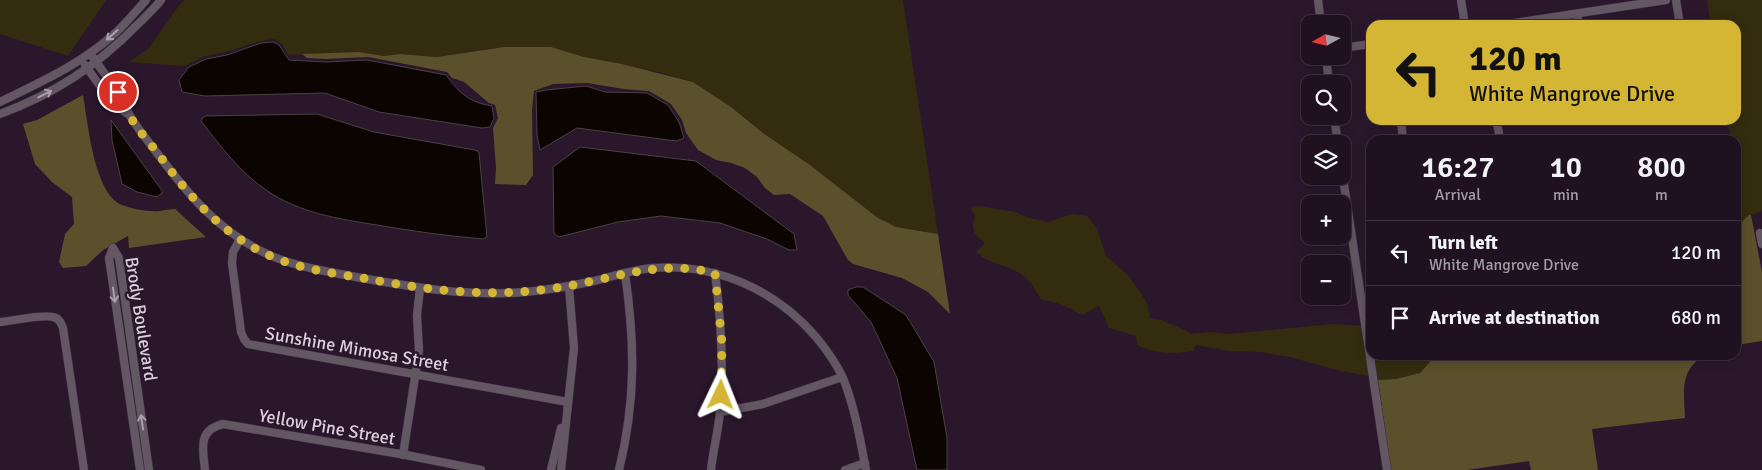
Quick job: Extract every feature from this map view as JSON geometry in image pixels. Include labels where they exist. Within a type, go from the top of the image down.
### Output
[{"type":"street","points":[[0,102],[61,72],[90,54],[113,35],[146,0]]},
{"type":"street","points":[[0,114],[45,94],[87,69],[117,45],[161,0]]},
{"type":"street","points":[[1318,0],[1320,15]]},
{"type":"street","points":[[1461,0],[1464,20]]},
{"type":"street","points":[[1536,20],[1666,0]]},
{"type":"street","points":[[1676,0],[1679,20]]},
{"type":"street","points":[[1577,14],[1578,20]]},
{"type":"street","points":[[1351,47],[1366,45]]},
{"type":"street","points":[[90,54],[118,92],[130,116],[193,200],[217,222],[240,239],[266,254],[303,267],[420,288],[454,292],[500,294],[568,287],[650,268],[675,268],[715,273],[760,290],[785,307],[802,322],[822,344],[842,377],[852,403],[866,467],[845,470]]},
{"type":"street","points":[[81,60],[110,100],[130,116]]},
{"type":"street","points":[[1497,125],[1498,133]]},
{"type":"street","points":[[1344,185],[1366,330]]},
{"type":"street","points":[[1760,233],[1762,244]]},
{"type":"street","name":"Sunshine Mimosa Street","points":[[240,239],[233,252],[232,268],[241,332],[248,344],[568,402]]},
{"type":"street","name":"Brody Boulevard","points":[[140,470],[108,258],[113,248],[119,258],[149,470]]},
{"type":"street","points":[[619,470],[628,425],[633,364],[632,334],[624,273]]},
{"type":"street","points":[[711,470],[720,412],[722,343],[715,273]]},
{"type":"street","points":[[561,470],[574,348],[568,287]]},
{"type":"street","points":[[403,455],[420,343],[417,315],[420,288]]},
{"type":"street","points":[[0,322],[53,316],[59,320],[63,328],[84,470]]},
{"type":"street","points":[[1370,360],[1387,470]]},
{"type":"street","points":[[720,412],[763,404],[842,377]]},
{"type":"street","points":[[550,470],[568,402]]},
{"type":"street","name":"Yellow Pine Street","points":[[205,470],[202,446],[206,428],[228,425],[481,470]]},
{"type":"shaded area","points":[[0,0],[106,0],[68,56],[0,34]]},
{"type":"shaded area","points":[[185,0],[903,0],[938,234],[896,227],[878,218],[810,165],[763,133],[731,107],[693,82],[658,72],[584,57],[551,47],[504,47],[437,57],[400,54],[384,56],[359,52],[289,55],[282,44],[274,39],[205,56],[185,66],[129,62],[149,48],[180,4]]},
{"type":"shaded area","points":[[1707,0],[1762,0],[1762,211],[1749,216],[1741,223],[1741,135],[1730,135],[1728,125],[1741,125],[1741,20],[1710,20]]},
{"type":"shaded area","points":[[273,42],[279,45],[289,60],[326,62],[367,60],[446,75],[466,96],[477,102],[492,106],[494,118],[490,127],[482,128],[379,112],[325,93],[205,96],[182,92],[179,80],[189,67],[206,59],[227,55],[261,43]]},
{"type":"shaded area","points":[[504,47],[551,47],[584,57],[622,64],[693,82],[731,107],[763,133],[810,165],[878,218],[896,227],[938,234],[950,314],[928,292],[902,278],[853,264],[848,260],[823,216],[790,194],[774,195],[765,188],[757,177],[745,168],[716,160],[698,150],[686,133],[682,120],[671,104],[649,91],[587,83],[553,84],[534,91],[532,110],[533,175],[526,185],[495,184],[496,168],[493,128],[498,118],[495,105],[489,103],[464,82],[452,78],[447,72],[368,57],[326,59],[307,58],[302,54],[359,52],[384,56],[400,54],[437,57]]},
{"type":"shaded area","points":[[586,86],[605,92],[647,93],[668,105],[679,122],[684,138],[676,141],[577,128],[540,150],[537,135],[536,92]]},
{"type":"shaded area","points":[[83,95],[94,156],[105,187],[112,198],[122,205],[141,210],[175,209],[206,237],[129,248],[128,236],[103,250],[86,266],[63,268],[59,262],[65,234],[74,224],[72,197],[52,182],[35,164],[23,124],[37,120]]},
{"type":"shaded area","points":[[317,114],[374,132],[479,152],[487,237],[483,239],[416,231],[363,223],[306,210],[279,198],[257,183],[239,167],[201,121],[206,116]]},
{"type":"shaded area","points":[[111,120],[163,192],[157,197],[137,192],[122,184],[112,140]]},
{"type":"shaded area","points":[[580,147],[696,161],[794,234],[797,250],[789,250],[767,239],[720,223],[661,216],[618,222],[559,237],[554,233],[553,167]]},
{"type":"shaded area","points":[[978,206],[1015,212],[1029,218],[1048,222],[1072,214],[1087,216],[1097,228],[1106,256],[1129,276],[1147,303],[1150,318],[1161,320],[1190,334],[1210,332],[1229,334],[1332,324],[1362,326],[1369,376],[1341,371],[1290,357],[1260,352],[1229,351],[1196,345],[1193,351],[1179,353],[1158,352],[1144,348],[1137,345],[1136,336],[1109,328],[1099,306],[1082,315],[1063,305],[1042,300],[1030,282],[1022,275],[982,257],[976,252],[985,243],[974,231],[975,215],[970,209]]},
{"type":"shaded area","points":[[1751,215],[1762,272],[1762,341],[1741,344],[1741,222]]},
{"type":"shaded area","points":[[863,287],[906,315],[934,362],[947,438],[947,470],[917,470],[897,378],[871,322],[848,295],[848,290]]},
{"type":"shaded area","points":[[1375,360],[1432,360],[1420,373],[1396,379],[1378,380]]},
{"type":"shaded area","points":[[1432,360],[1698,360],[1691,368],[1685,382],[1685,418],[1592,429],[1598,470],[1531,470],[1529,461],[1467,470],[1391,470],[1378,380],[1396,379],[1420,373]]},
{"type":"route","points":[[118,92],[130,116],[193,200],[217,222],[240,239],[266,254],[283,261],[317,270],[420,288],[500,294],[568,287],[650,268],[690,268],[715,273],[722,343],[721,395]]}]
